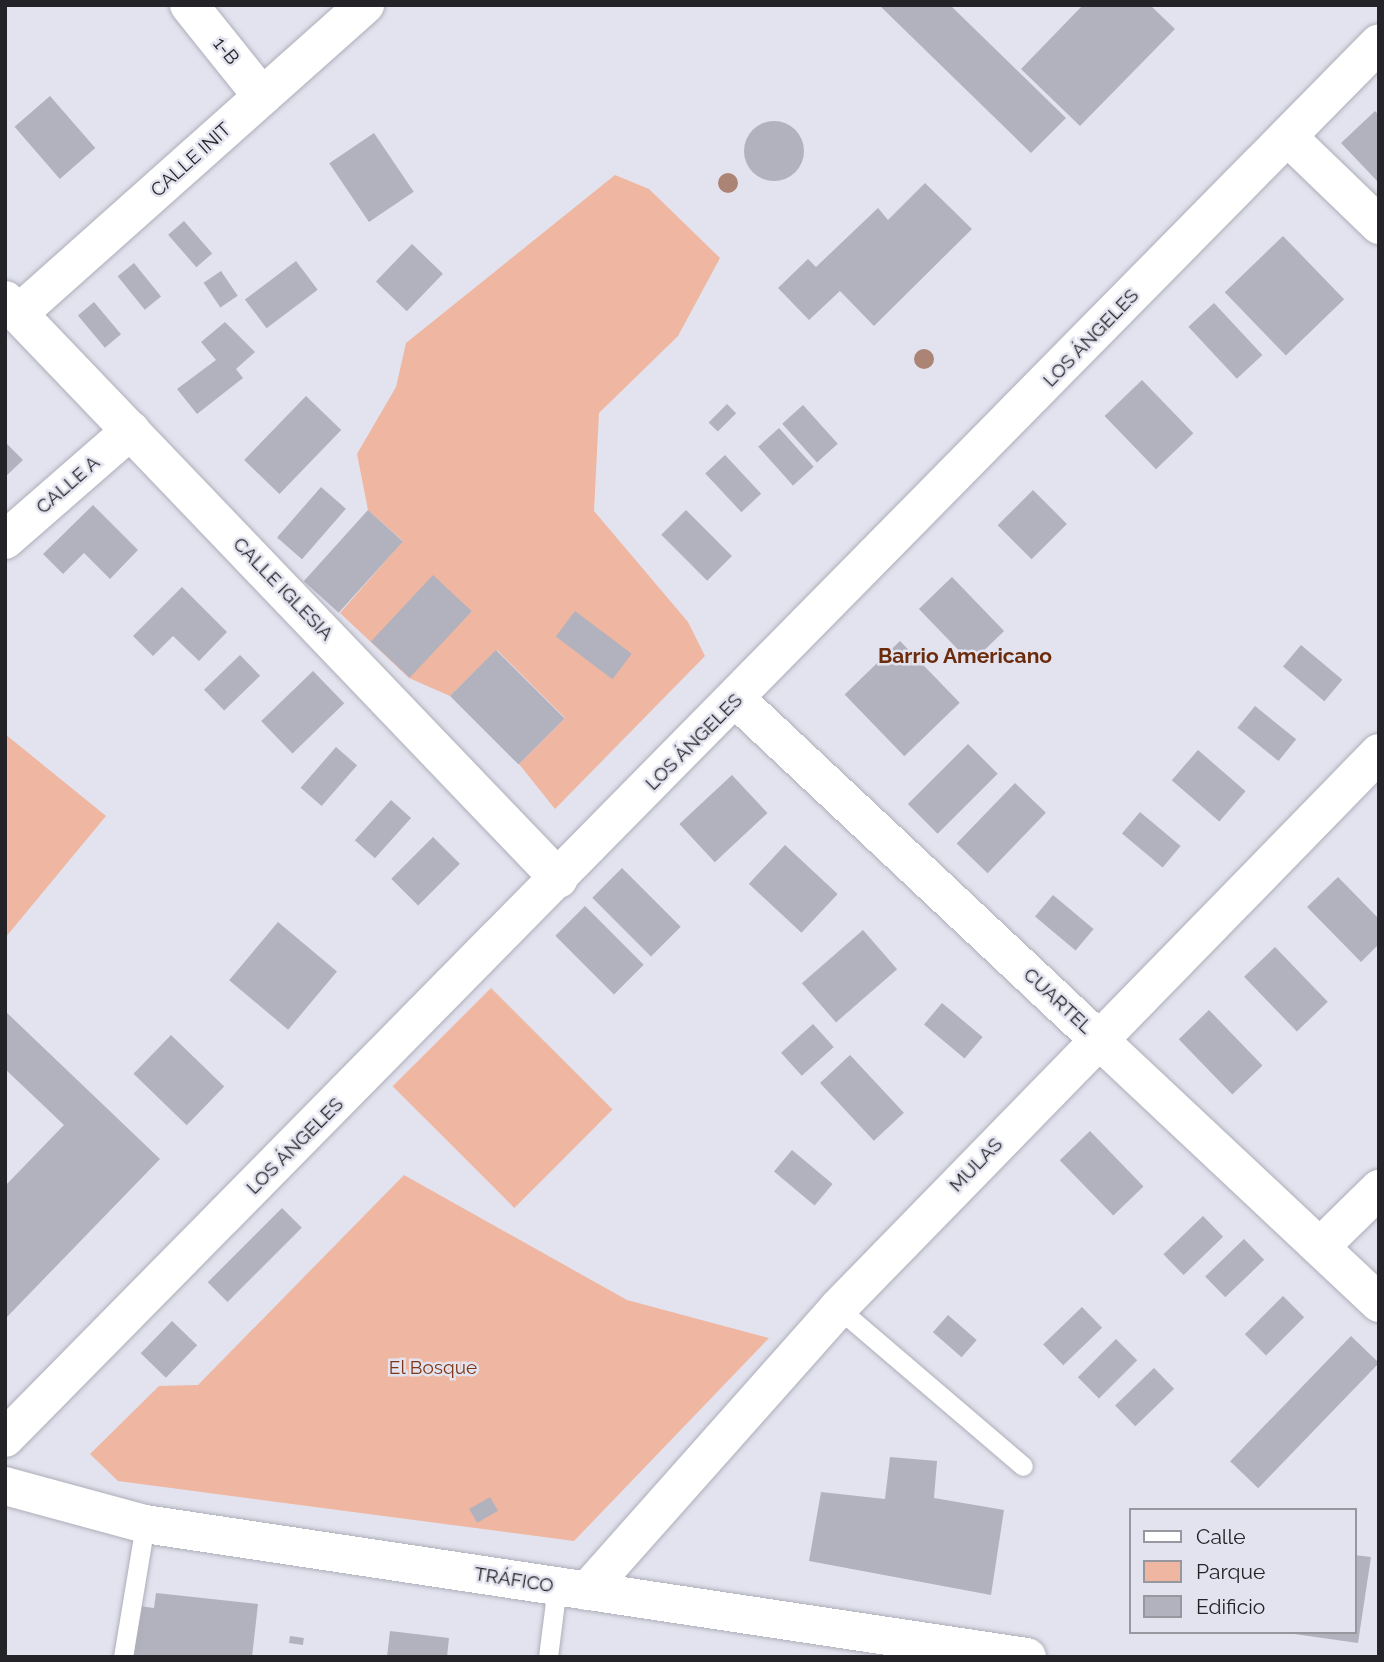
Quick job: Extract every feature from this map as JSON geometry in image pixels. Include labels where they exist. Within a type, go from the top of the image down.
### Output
[{"type":"street","name":"1-B","points":[[188,5],[262,96]]},
{"type":"street","name":"CALLE INIT","points":[[11,307],[262,96],[365,5]]},
{"type":"street","name":"LOS ÁNGELES","points":[[5,1438],[737,700],[1379,43]]},
{"type":"street","points":[[1288,137],[1379,225]]},
{"type":"street","name":"CALLE IGLESIA","points":[[11,307],[559,879]]},
{"type":"street","name":"CALLE A","points":[[5,540],[131,430]]},
{"type":"street","name":"CUARTEL","points":[[737,700],[1379,1303]]},
{"type":"street","name":"MULAS","points":[[572,1588],[1097,1038],[1379,753]]},
{"type":"street","points":[[1320,1248],[1379,1189]]},
{"type":"street","name":"TRÁFICO","points":[[5,1486],[145,1524],[1009,1655]]},
{"type":"lane","points":[[838,1308],[1023,1466]]},
{"type":"lane","points":[[123,1657],[145,1524]]},
{"type":"lane","points":[[548,1657],[572,1588]]},
{"type":"green space","points":[[615,175],[649,189],[720,258],[678,336],[599,413],[594,511],[688,622],[705,656],[555,809],[519,764],[565,718],[497,650],[450,696],[409,678],[340,613],[403,541],[368,510],[357,454],[396,387],[406,343]]},
{"type":"green space","points":[[5,734],[106,816],[5,938]]},
{"type":"green space","points":[[491,988],[613,1110],[514,1208],[393,1086]]},
{"type":"green space","name":"El Bosque","points":[[404,1175],[627,1300],[769,1338],[574,1541],[118,1481],[90,1454],[159,1386],[198,1385]]},
{"type":"building","points":[[879,5],[950,5],[1066,118],[1031,153]]},
{"type":"building","points":[[1083,5],[1150,5],[1175,29],[1080,126],[1021,69]]},
{"type":"building","points":[[50,96],[95,148],[60,179],[15,127]]},
{"type":"building","points":[[1375,111],[1379,115],[1379,183],[1341,143]]},
{"type":"building","points":[[774,121],[795,130],[804,151],[795,172],[774,181],[753,172],[744,151],[753,130]]},
{"type":"building","points":[[374,133],[414,192],[369,222],[329,163]]},
{"type":"building","points":[[925,183],[972,229],[874,326],[840,291],[809,320],[778,288],[808,259],[816,267],[878,208],[888,220]]},
{"type":"building","points":[[184,221],[212,253],[196,267],[168,235]]},
{"type":"building","points":[[1283,236],[1344,299],[1286,356],[1225,292]]},
{"type":"building","points":[[412,244],[443,274],[407,311],[376,281]]},
{"type":"building","points":[[296,261],[318,290],[267,328],[245,300]]},
{"type":"building","points":[[134,263],[161,296],[145,310],[118,276]]},
{"type":"building","points":[[221,271],[238,296],[220,308],[204,283]]},
{"type":"building","points":[[94,302],[121,334],[105,348],[78,315]]},
{"type":"building","points":[[1214,303],[1262,355],[1237,379],[1188,327]]},
{"type":"building","points":[[225,322],[255,352],[236,369],[243,378],[197,414],[177,389],[216,360],[201,342]]},
{"type":"building","points":[[1142,380],[1193,433],[1156,469],[1105,416]]},
{"type":"building","points":[[306,396],[341,430],[279,494],[244,460]]},
{"type":"building","points":[[727,404],[736,413],[718,432],[709,422]]},
{"type":"building","points":[[803,405],[838,444],[817,462],[782,424]]},
{"type":"building","points":[[779,428],[814,467],[793,485],[758,447]]},
{"type":"building","points":[[5,442],[23,460],[5,477]]},
{"type":"building","points":[[725,455],[761,494],[741,512],[705,473]]},
{"type":"building","points":[[321,487],[346,509],[302,559],[277,538]]},
{"type":"building","points":[[1033,490],[1067,524],[1032,559],[998,525]]},
{"type":"building","points":[[93,505],[138,550],[110,579],[84,553],[63,574],[43,554]]},
{"type":"building","points":[[368,510],[403,541],[339,613],[304,581]]},
{"type":"building","points":[[686,510],[732,556],[707,581],[661,535]]},
{"type":"building","points":[[433,575],[472,611],[410,678],[371,642]]},
{"type":"building","points":[[952,577],[1004,631],[971,663],[919,609]]},
{"type":"building","points":[[182,587],[227,632],[199,661],[173,636],[153,656],[133,636]]},
{"type":"building","points":[[575,611],[632,654],[612,679],[556,637]]},
{"type":"building","points":[[900,641],[960,703],[904,756],[845,694]]},
{"type":"building","points":[[1301,645],[1342,680],[1324,701],[1283,666]]},
{"type":"building","points":[[496,650],[565,719],[519,765],[450,696]]},
{"type":"building","points":[[240,655],[260,676],[224,711],[204,690]]},
{"type":"building","points":[[313,671],[344,703],[292,753],[261,721]]},
{"type":"building","points":[[1255,706],[1296,739],[1279,761],[1237,728]]},
{"type":"building","points":[[968,744],[998,774],[938,834],[908,804]]},
{"type":"building","points":[[336,747],[357,765],[322,806],[301,788]]},
{"type":"building","points":[[1198,750],[1246,791],[1219,822],[1172,780]]},
{"type":"building","points":[[732,775],[767,813],[715,862],[679,824]]},
{"type":"building","points":[[1015,783],[1046,813],[988,873],[957,843]]},
{"type":"building","points":[[391,800],[411,818],[375,858],[355,840]]},
{"type":"building","points":[[1140,812],[1181,846],[1163,868],[1122,833]]},
{"type":"building","points":[[433,837],[460,864],[418,906],[391,879]]},
{"type":"building","points":[[785,845],[838,894],[802,933],[749,884]]},
{"type":"building","points":[[622,868],[681,927],[651,956],[592,898]]},
{"type":"building","points":[[1338,877],[1379,919],[1379,944],[1361,962],[1307,907]]},
{"type":"building","points":[[1053,895],[1094,929],[1076,951],[1035,916]]},
{"type":"building","points":[[585,906],[644,965],[614,994],[555,936]]},
{"type":"building","points":[[278,922],[337,971],[288,1030],[229,980]]},
{"type":"building","points":[[863,930],[897,969],[836,1022],[802,983]]},
{"type":"building","points":[[1275,947],[1328,1002],[1297,1032],[1244,977]]},
{"type":"building","points":[[942,1003],[983,1037],[965,1059],[924,1024]]},
{"type":"building","points":[[1209,1010],[1262,1065],[1232,1095],[1179,1039]]},
{"type":"building","points":[[5,1011],[160,1159],[5,1319],[5,1186],[64,1125],[5,1069]]},
{"type":"building","points":[[813,1024],[834,1047],[802,1076],[781,1053]]},
{"type":"building","points":[[171,1035],[224,1086],[187,1125],[133,1074]]},
{"type":"building","points":[[850,1055],[904,1113],[874,1141],[820,1083]]},
{"type":"building","points":[[1090,1131],[1143,1186],[1113,1216],[1060,1160]]},
{"type":"building","points":[[792,1150],[833,1184],[815,1206],[774,1171]]},
{"type":"building","points":[[282,1208],[302,1228],[228,1302],[208,1282]]},
{"type":"building","points":[[1203,1216],[1223,1237],[1184,1275],[1163,1254]]},
{"type":"building","points":[[1244,1239],[1264,1260],[1225,1297],[1205,1277]]},
{"type":"building","points":[[1283,1296],[1304,1317],[1266,1355],[1245,1334]]},
{"type":"building","points":[[1082,1307],[1102,1328],[1063,1365],[1043,1345]]},
{"type":"building","points":[[948,1315],[977,1340],[962,1357],[933,1332]]},
{"type":"building","points":[[172,1321],[197,1345],[166,1378],[141,1353]]},
{"type":"building","points":[[1351,1336],[1379,1363],[1258,1488],[1230,1461]]},
{"type":"building","points":[[1116,1339],[1137,1360],[1099,1398],[1078,1377]]},
{"type":"building","points":[[1154,1368],[1174,1389],[1135,1426],[1115,1406]]},
{"type":"building","points":[[890,1457],[937,1461],[934,1498],[1004,1510],[991,1595],[809,1561],[821,1492],[885,1499]]},
{"type":"building","points":[[490,1497],[498,1511],[477,1523],[469,1509]]},
{"type":"building","points":[[1356,1555],[1371,1557],[1358,1643],[1294,1634],[1356,1634]]},
{"type":"building","points":[[156,1593],[258,1604],[252,1657],[134,1655],[139,1606],[154,1608]]},
{"type":"building","points":[[390,1631],[449,1638],[447,1657],[387,1657]]},
{"type":"building","points":[[290,1636],[304,1638],[303,1645],[289,1643]]},
{"type":"district","name":"Barrio Americano","points":[[965,656]]}]
